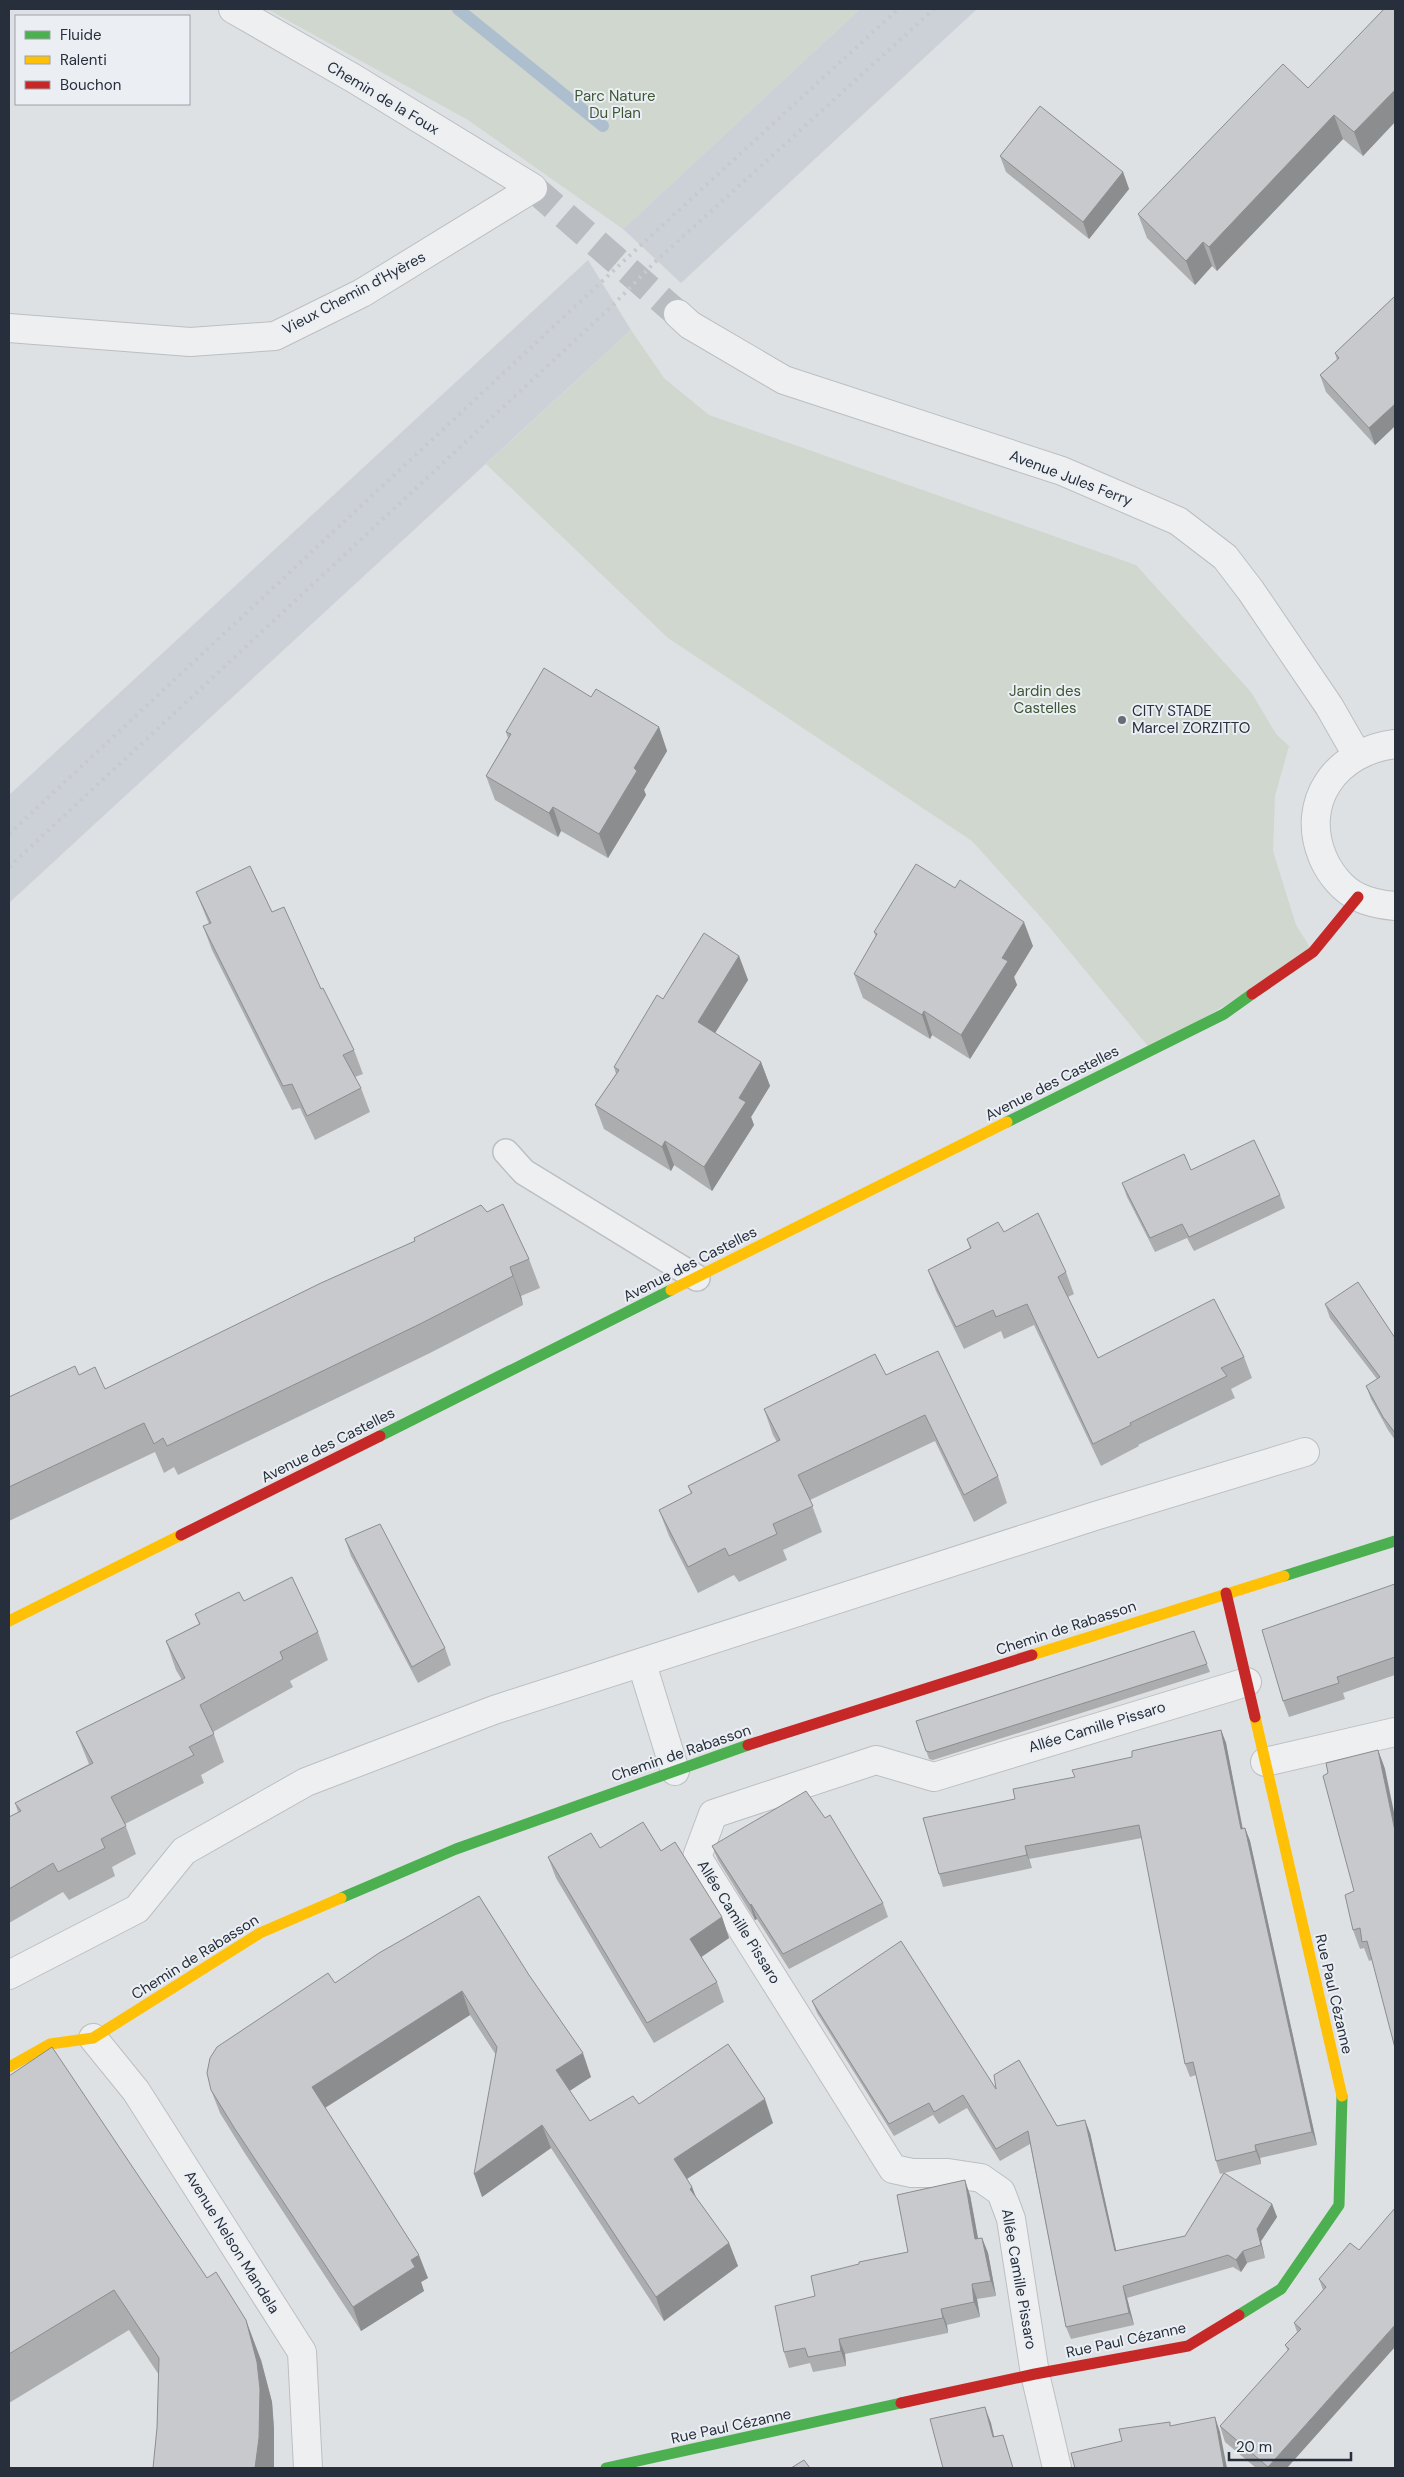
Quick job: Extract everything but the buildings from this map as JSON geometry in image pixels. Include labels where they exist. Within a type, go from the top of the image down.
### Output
[{"type":"street","name":"Chemin de la Foux","points":[[233,9],[261,16],[533,188]]},
{"type":"street","name":"Vieux Chemin d'Hyères","points":[[9,328],[190,342],[275,336],[362,293],[533,188]]},
{"type":"street","name":"Avenue Jules Ferry","points":[[684,319],[784,380],[1062,472],[1178,521],[1225,557],[1251,591],[1329,706],[1357,754]]},
{"type":"street","points":[[1395,744],[1375,747],[1357,754],[1339,768],[1326,784],[1318,804],[1315,826],[1318,847],[1327,867],[1340,884],[1358,897],[1377,904],[1395,906]]},
{"type":"street","name":"Avenue des Castelles","points":[[9,1621],[1224,1014],[1313,952],[1358,897]]},
{"type":"street","points":[[9,1975],[137,1909],[184,1851],[306,1782],[494,1710],[642,1664],[1095,1516],[1305,1452]]},
{"type":"street","name":"Chemin de Rabasson","points":[[9,2067],[50,2044],[94,2038],[260,1933],[456,1849],[741,1747],[1226,1593],[1376,1549],[1395,1541]]},
{"type":"street","name":"Rue Paul Cézanne","points":[[606,2468],[1035,2374],[1188,2346],[1281,2290],[1338,2205],[1343,2101],[1226,1593]]},
{"type":"street","points":[[642,1664],[675,1771]]},
{"type":"street","name":"Allée Camille Pissaro","points":[[1035,2374],[1011,2219],[1001,2192],[981,2178],[948,2173],[912,2173],[893,2169],[697,1858],[713,1814],[876,1760],[934,1777],[1246,1682]]},
{"type":"street","points":[[1265,1762],[1395,1732]]},
{"type":"street","name":"Avenue Nelson Mandela","points":[[94,2038],[136,2091],[302,2352],[308,2468]]},
{"type":"street","points":[[1035,2374],[1057,2468]]},
{"type":"lane","points":[[506,1152],[524,1172],[697,1278]]},
{"type":"shaded area","points":[[860,9],[977,9],[681,283],[623,229]]},
{"type":"shaded area","points":[[588,260],[631,330],[9,903],[9,795]]},
{"type":"green space","name":"Parc Nature Du Plan","points":[[267,9],[860,9],[623,229],[468,120]]},
{"type":"green space","name":"Jardin des Castelles","points":[[631,330],[664,378],[709,415],[1136,565],[1251,692],[1276,734],[1289,746],[1275,796],[1273,851],[1296,925],[1313,952],[1151,1050],[1046,923],[972,841],[668,638],[486,464]]},
{"type":"waterway","points":[[458,9],[603,126]]},
{"type":"tunnel","points":[[533,188],[678,314]]},
{"type":"railway","points":[[9,834],[642,244],[898,9]]},
{"type":"railway","points":[[9,867],[614,304],[656,261],[934,9]]},
{"type":"traffic: fast","points":[[1007,1122],[1224,1014],[1252,994]]},
{"type":"traffic: fast","points":[[380,1436],[671,1290]]},
{"type":"traffic: fast","points":[[1284,1576],[1395,1541]]},
{"type":"traffic: fast","points":[[341,1898],[456,1849],[748,1745]]},
{"type":"traffic: fast","points":[[1239,2315],[1281,2289],[1339,2205],[1342,2096]]},
{"type":"traffic: fast","points":[[606,2468],[901,2403]]},
{"type":"traffic: slow","points":[[671,1290],[1007,1122]]},
{"type":"traffic: slow","points":[[9,1621],[181,1535]]},
{"type":"traffic: slow","points":[[1032,1655],[1284,1576]]},
{"type":"traffic: slow","points":[[1255,1717],[1342,2096]]},
{"type":"traffic: slow","points":[[9,2067],[50,2044],[93,2038],[260,1933],[341,1898]]},
{"type":"traffic: jam","points":[[1252,994],[1313,952],[1358,897]]},
{"type":"traffic: jam","points":[[181,1535],[380,1436]]},
{"type":"traffic: jam","points":[[1226,1593],[1255,1717]]},
{"type":"traffic: jam","points":[[748,1745],[1032,1655]]},
{"type":"traffic: jam","points":[[901,2403],[1035,2374],[1188,2346],[1239,2315]]},
{"type":"place","name":"CITY STADE Marcel ZORZITTO","points":[[1122,720]]}]
